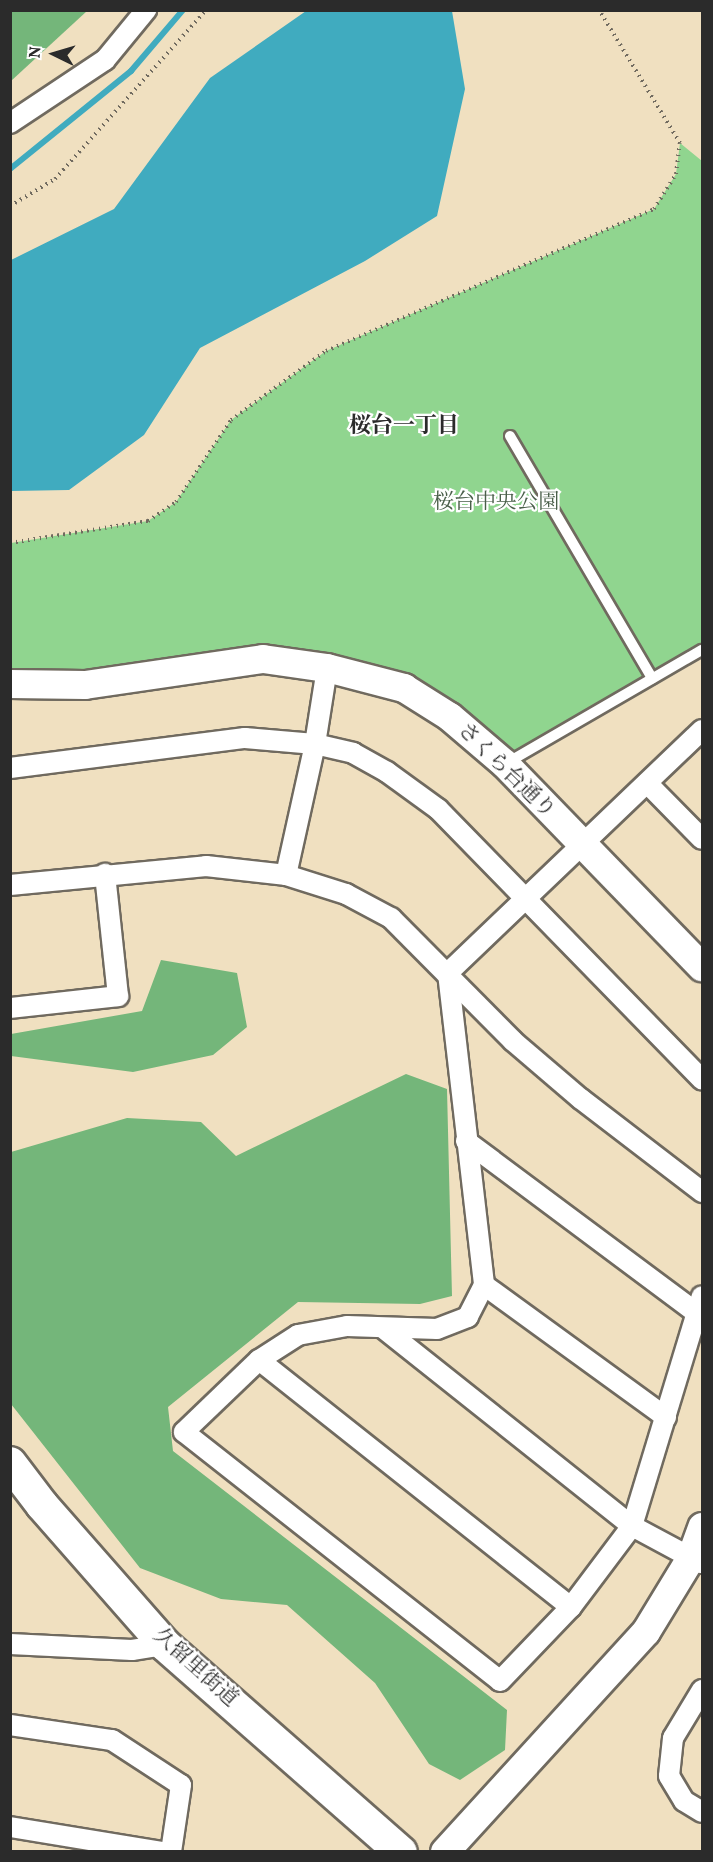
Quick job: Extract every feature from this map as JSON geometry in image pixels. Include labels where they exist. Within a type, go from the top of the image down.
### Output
[{"type":"main road","name":"久留里街道","points":[[10,1463],[42,1505],[165,1645],[401,1851]]},
{"type":"street","points":[[10,123],[105,60],[146,10]]},
{"type":"street","name":"さくら台通り","points":[[10,684],[85,685],[263,658],[327,668],[404,688],[450,717],[505,764],[580,846],[702,967]]},
{"type":"street","points":[[286,875],[315,744],[327,668]]},
{"type":"street","points":[[448,973],[702,730]]},
{"type":"street","points":[[10,768],[245,738],[315,744],[353,753],[438,809],[702,1080]]},
{"type":"street","points":[[647,783],[702,839]]},
{"type":"street","points":[[10,885],[206,866],[286,875],[346,894],[391,918],[539,1063],[702,1192]]},
{"type":"street","points":[[10,1008],[117,996],[105,874]]},
{"type":"street","points":[[448,973],[466,1141],[484,1285],[468,1317],[437,1329],[347,1326],[298,1335],[260,1360],[184,1432],[500,1681],[571,1607],[632,1526],[700,1304],[466,1141]]},
{"type":"street","points":[[484,1285],[666,1417]]},
{"type":"street","points":[[383,1328],[632,1526],[697,1561]]},
{"type":"street","points":[[260,1360],[571,1607]]},
{"type":"street","points":[[445,1851],[646,1632],[697,1561],[702,1527]]},
{"type":"street","points":[[10,1644],[132,1650],[165,1645]]},
{"type":"street","points":[[702,1690],[673,1738],[669,1776],[684,1801],[702,1812]]},
{"type":"street","points":[[10,1725],[112,1740],[181,1785],[171,1851]]},
{"type":"street","points":[[10,1827],[61,1843],[164,1851]]},
{"type":"lane","points":[[510,436],[652,678]]},
{"type":"lane","points":[[505,764],[702,650]]},
{"type":"path","points":[[10,206],[56,179],[206,10]]},
{"type":"path","points":[[10,543],[148,521],[176,502],[231,420],[326,351],[654,209],[676,174],[680,143],[599,10]]},
{"type":"green space","points":[[11,10],[87,10],[87,11],[11,81]]},
{"type":"green space","name":"桜台中央公園","points":[[680,143],[702,161],[702,652],[505,764],[450,717],[327,668],[11,684],[11,543],[148,521],[176,502],[231,420],[326,351],[654,209],[676,174]]},
{"type":"green space","points":[[161,960],[237,973],[247,1027],[213,1055],[133,1072],[11,1056],[11,1034],[142,1011]]},
{"type":"green space","points":[[406,1074],[447,1089],[452,1296],[420,1304],[298,1302],[168,1407],[173,1451],[507,1710],[505,1750],[460,1780],[429,1764],[375,1683],[287,1605],[221,1599],[140,1568],[11,1404],[11,1152],[127,1118],[201,1122],[236,1156]]},
{"type":"water","points":[[306,11],[452,11],[465,89],[437,216],[365,261],[200,348],[144,435],[69,490],[11,491],[11,260],[114,209],[210,78]]},
{"type":"waterway","points":[[10,169],[131,71],[183,10]]},
{"type":"district","name":"桜台一丁目","points":[[404,427]]}]
